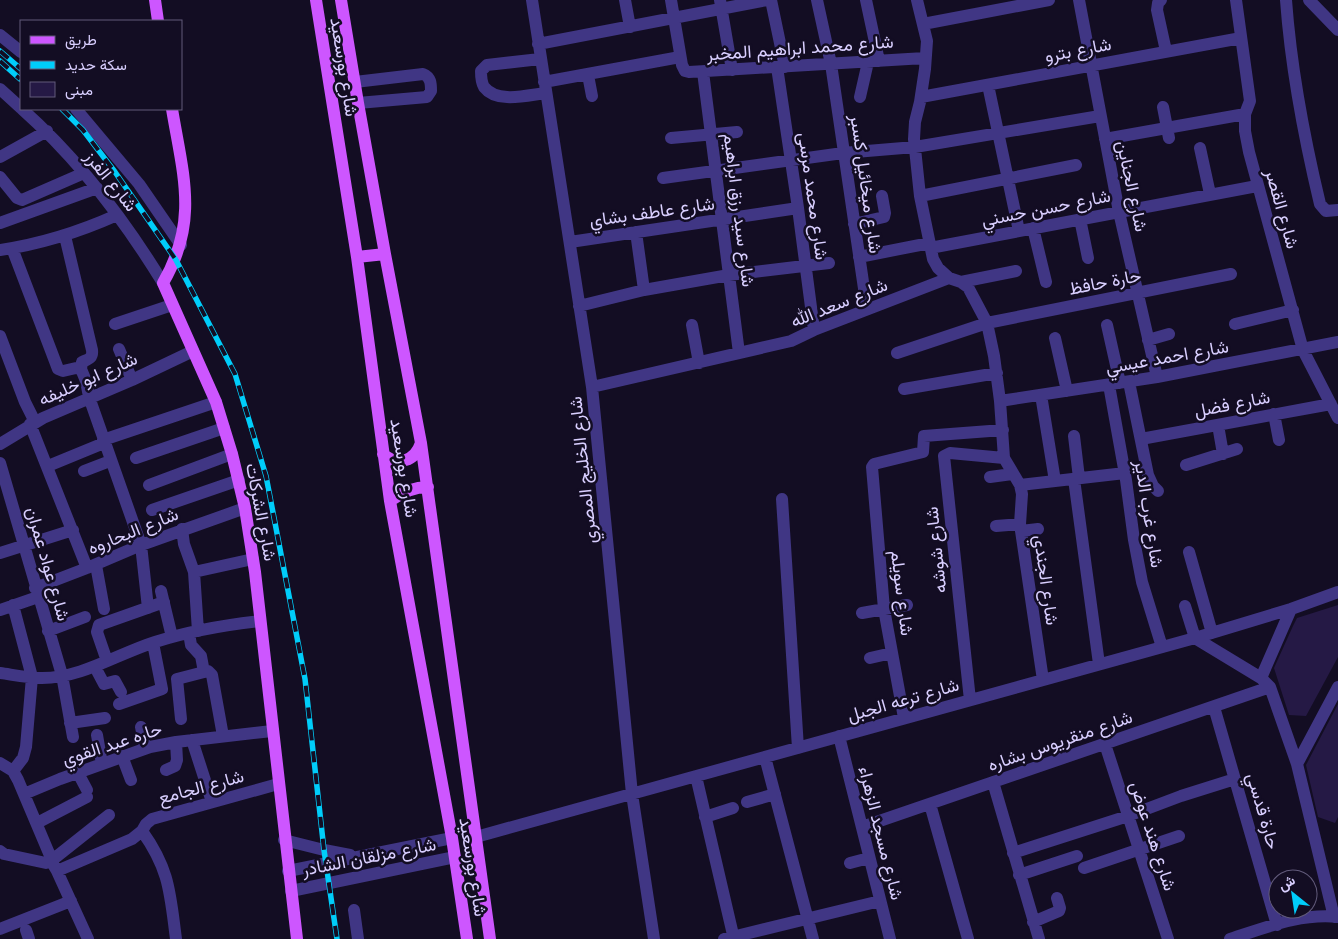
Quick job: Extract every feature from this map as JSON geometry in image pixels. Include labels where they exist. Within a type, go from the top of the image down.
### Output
[{"type":"main road","points":[[154,0],[158,20]]},
{"type":"main road","name":"شارع بورسعيد","points":[[316,0],[357,258],[390,502],[452,838],[467,939]]},
{"type":"main road","name":"شارع بورسعيد","points":[[341,0],[358,104],[428,487],[490,939]]},
{"type":"main road","points":[[163,283],[181,245],[186,219],[185,191],[172,110]]},
{"type":"main road","points":[[357,258],[385,254]]},
{"type":"main road","name":"شارع الشركات","points":[[163,283],[216,402],[232,454],[245,508],[253,559],[284,840],[297,939]]},
{"type":"main road","points":[[383,454],[395,461],[409,460],[415,456],[421,443]]},
{"type":"main road","points":[[390,502],[404,492],[419,487],[428,487]]},
{"type":"street","name":"شارع الخليج المصري","points":[[532,0],[592,387],[632,794],[654,939]]},
{"type":"street","points":[[625,0],[630,27]]},
{"type":"street","points":[[540,59],[486,65],[481,71],[484,87],[501,97],[545,88],[588,75],[681,61],[671,0]]},
{"type":"street","points":[[538,44],[674,18],[721,4],[767,0]]},
{"type":"street","name":"شارع محمد مرسى","points":[[771,0],[781,67],[790,160],[814,330]]},
{"type":"street","name":"شارع ميخائيل كسبر","points":[[817,0],[831,64],[867,309]]},
{"type":"street","points":[[860,97],[874,61],[866,0]]},
{"type":"street","points":[[917,0],[926,41],[921,97],[915,122],[915,148],[920,196],[933,259],[938,268],[972,293],[987,323],[1000,401],[1004,458],[1020,485],[1077,479],[1148,475]]},
{"type":"street","points":[[923,24],[1049,0]]},
{"type":"street","name":"شارع الجناين","points":[[1079,0],[1119,212],[1157,377]]},
{"type":"street","points":[[1161,0],[1157,10],[1166,51]]},
{"type":"street","name":"شارع القصر","points":[[1236,0],[1250,100],[1246,114],[1245,130],[1257,186],[1303,350],[1338,418]]},
{"type":"street","points":[[1286,0],[1296,88],[1305,141],[1320,204],[1326,211],[1338,210]]},
{"type":"street","points":[[1309,0],[1338,30]]},
{"type":"street","points":[[721,4],[732,70]]},
{"type":"street","points":[[0,35],[20,51]]},
{"type":"street","name":"شارع بترو","points":[[921,97],[1241,38]]},
{"type":"street","name":"شارع محمد ابراهيم المخبر","points":[[681,61],[685,71],[703,72],[925,58]]},
{"type":"street","name":"شارع سيد رزق ابراهيم","points":[[703,72],[740,353]]},
{"type":"street","points":[[355,82],[423,74],[430,81],[430,94],[423,98],[358,104]]},
{"type":"street","points":[[588,75],[592,96]]},
{"type":"street","points":[[988,85],[1019,231]]},
{"type":"street","name":"شارع الفرز","points":[[0,89],[20,106]]},
{"type":"street","points":[[1163,107],[1168,133]]},
{"type":"street","name":"شارع الفرز","points":[[24,110],[47,131],[97,188],[163,283]]},
{"type":"street","points":[[77,110],[139,184],[181,245]]},
{"type":"street","points":[[1105,139],[1168,133],[1246,114]]},
{"type":"street","points":[[663,178],[843,153],[915,148],[1100,116]]},
{"type":"street","points":[[0,157],[47,131]]},
{"type":"street","points":[[672,138],[737,132]]},
{"type":"street","points":[[1200,148],[1210,194]]},
{"type":"street","points":[[920,196],[1076,165]]},
{"type":"street","points":[[2,184],[17,198],[24,200],[84,173]]},
{"type":"street","name":"شارع حسن حسني","points":[[859,257],[1019,231],[1257,186]]},
{"type":"street","points":[[0,223],[97,188]]},
{"type":"street","points":[[854,224],[884,217],[882,196]]},
{"type":"street","name":"شارع عاطف بشاي","points":[[570,242],[798,208]]},
{"type":"street","points":[[81,369],[76,368],[62,371],[58,369],[6,249],[66,236],[117,215]]},
{"type":"street","points":[[1080,219],[1088,258]]},
{"type":"street","points":[[1033,228],[1046,282]]},
{"type":"street","points":[[636,232],[644,290]]},
{"type":"street","points":[[66,236],[92,350],[90,358],[82,362],[81,369],[110,461],[141,545],[148,608]]},
{"type":"street","points":[[579,306],[644,290],[729,275],[829,262]]},
{"type":"street","name":"شارع سعد الله","points":[[592,387],[791,341],[867,309],[955,280],[1016,270]]},
{"type":"street","name":"حارة حافظ","points":[[897,353],[987,323],[1231,274]]},
{"type":"street","points":[[115,324],[172,305]]},
{"type":"street","points":[[1235,324],[1293,310]]},
{"type":"street","points":[[692,325],[699,362]]},
{"type":"street","points":[[1107,325],[1119,383],[1141,439],[1148,475],[1153,486],[1158,491]]},
{"type":"street","points":[[1148,340],[1169,334]]},
{"type":"street","points":[[0,336],[73,530],[92,566],[104,609]]},
{"type":"street","points":[[1055,338],[1067,391]]},
{"type":"street","name":"شارع احمد عيسي","points":[[1000,401],[1157,377],[1338,342]]},
{"type":"street","points":[[119,349],[132,380]]},
{"type":"street","name":"شارع ابو خليفه","points":[[0,444],[32,423],[132,380],[193,351]]},
{"type":"street","points":[[904,389],[996,373]]},
{"type":"street","name":"شارع غرب الدير","points":[[1119,383],[1126,476],[1134,540],[1142,582],[1162,647]]},
{"type":"street","points":[[1041,395],[1055,481]]},
{"type":"street","points":[[48,466],[104,441],[216,402]]},
{"type":"street","name":"شارع فضل","points":[[1141,439],[1331,404]]},
{"type":"street","points":[[1274,414],[1279,440]]},
{"type":"street","points":[[1218,425],[1224,454]]},
{"type":"street","points":[[136,458],[224,428]]},
{"type":"street","points":[[1003,430],[926,436],[923,439],[923,452],[927,457],[944,456],[950,453],[1004,458]]},
{"type":"street","points":[[1074,436],[1077,479],[1099,664]]},
{"type":"street","points":[[1186,465],[1237,449]]},
{"type":"street","name":"شارع سويلم","points":[[904,718],[884,609],[871,471],[874,464],[923,452]]},
{"type":"street","points":[[148,485],[232,454]]},
{"type":"street","name":"شارع شوشه","points":[[944,456],[970,700]]},
{"type":"street","points":[[84,471],[110,461]]},
{"type":"street","name":"شارع عواد عمران","points":[[0,463],[5,496],[25,545],[62,675],[72,737]]},
{"type":"street","points":[[990,477],[1012,474]]},
{"type":"street","points":[[152,510],[239,480]]},
{"type":"street","name":"شارع الجندي","points":[[1020,485],[1023,501],[1020,528],[1043,680]]},
{"type":"street","points":[[782,498],[798,748]]},
{"type":"street","name":"شارع البحاروه","points":[[0,610],[141,545],[245,508]]},
{"type":"street","points":[[996,526],[1038,529]]},
{"type":"street","points":[[182,529],[184,544],[194,572],[192,645],[201,656],[204,672]]},
{"type":"street","points":[[0,553],[73,530]]},
{"type":"street","points":[[1189,552],[1212,633]]},
{"type":"street","points":[[194,572],[253,559]]},
{"type":"street","name":"شارع ترعه الجبل","points":[[476,837],[1195,638],[1291,609],[1338,592]]},
{"type":"street","points":[[153,643],[163,686],[162,690],[160,692],[120,698],[115,681],[104,684],[97,632],[99,625],[148,608],[162,596],[172,637]]},
{"type":"street","points":[[13,771],[23,758],[26,747],[32,677],[14,605]]},
{"type":"street","points":[[862,613],[907,605]]},
{"type":"street","points":[[1185,606],[1195,638],[1265,682],[1297,764],[1336,917],[1309,916],[1230,939]]},
{"type":"street","points":[[1265,682],[1291,609]]},
{"type":"street","points":[[48,631],[85,617]]},
{"type":"street","points":[[0,673],[43,678],[62,675],[101,664],[172,637],[260,621]]},
{"type":"street","points":[[870,658],[892,653]]},
{"type":"street","points":[[181,719],[178,678],[208,671],[211,673],[223,736]]},
{"type":"street","name":"شارع منقريوس بشاره","points":[[862,827],[1214,707],[1265,682]]},
{"type":"street","points":[[163,686],[177,683]]},
{"type":"street","points":[[1297,764],[1338,687]]},
{"type":"street","name":"حارة قدسي","points":[[1214,707],[1278,925]]},
{"type":"street","points":[[70,723],[105,718]]},
{"type":"street","points":[[141,727],[145,748]]},
{"type":"street","name":"حاره عبد القوي","points":[[24,794],[145,748],[176,742],[272,731]]},
{"type":"street","points":[[98,735],[102,764]]},
{"type":"street","name":"شارع مسجد الزهراء","points":[[839,736],[890,939]]},
{"type":"street","points":[[192,740],[212,802]]},
{"type":"street","points":[[166,770],[175,766],[176,742]]},
{"type":"street","name":"شارع هند عوض","points":[[1105,744],[1168,939]]},
{"type":"street","points":[[122,756],[131,780]]},
{"type":"street","points":[[765,757],[813,939]]},
{"type":"street","points":[[0,763],[13,771],[18,780],[54,866],[88,939]]},
{"type":"street","points":[[37,823],[87,793],[78,773]]},
{"type":"street","points":[[696,776],[731,938],[880,901]]},
{"type":"street","points":[[1013,854],[1235,779]]},
{"type":"street","points":[[993,782],[1039,939]]},
{"type":"street","name":"شارع الجامع","points":[[54,866],[132,840],[152,819],[278,784]]},
{"type":"street","points":[[747,802],[775,794]]},
{"type":"street","points":[[930,804],[968,939]]},
{"type":"street","points":[[705,817],[733,808]]},
{"type":"street","points":[[54,866],[109,815]]},
{"type":"street","points":[[142,831],[155,848],[164,868],[170,888],[176,939]]},
{"type":"street","points":[[1084,868],[1179,836]]},
{"type":"street","name":"شارع مزلقان الشادر","points":[[288,871],[452,838]]},
{"type":"street","points":[[284,840],[360,857]]},
{"type":"street","points":[[396,850],[399,869]]},
{"type":"street","points":[[0,852],[54,866]]},
{"type":"street","points":[[1019,875],[1077,856]]},
{"type":"street","name":"شارع مزلقان الشادر","points":[[291,891],[455,857]]},
{"type":"street","points":[[850,863],[869,858]]},
{"type":"street","points":[[1033,922],[1059,912],[1060,908],[1057,898]]},
{"type":"street","points":[[0,929],[71,901]]},
{"type":"street","points":[[354,910],[358,939]]},
{"type":"building","points":[[1338,605],[1338,657],[1306,716],[1289,715],[1274,668],[1297,618]]},
{"type":"building","points":[[1338,704],[1338,817],[1335,823],[1318,817],[1306,765]]},
{"type":"railway","points":[[0,51],[20,68]]},
{"type":"railway","points":[[0,61],[20,79]]},
{"type":"railway","points":[[63,110],[83,130],[115,172],[176,260],[235,374],[266,476],[305,679],[324,850],[337,939]]}]
